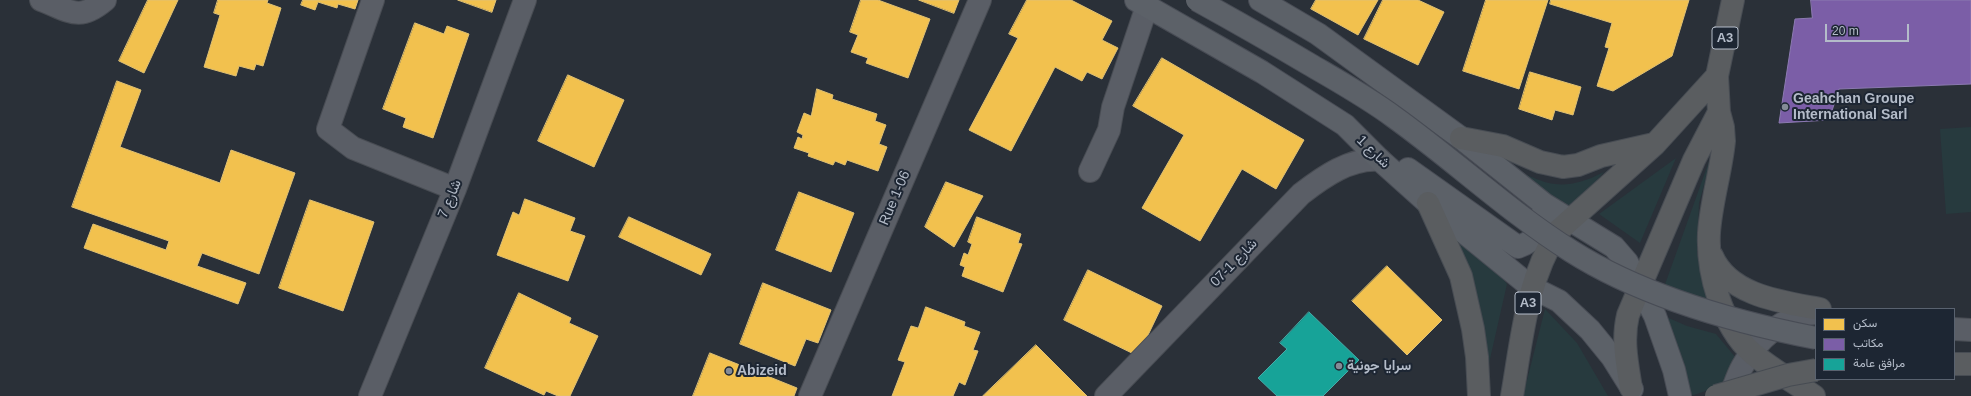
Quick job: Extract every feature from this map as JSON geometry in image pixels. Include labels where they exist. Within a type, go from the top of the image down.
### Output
[{"type":"highway","name":"A3","points":[[1512,396],[1531,287],[1551,241],[1558,231],[1655,144],[1717,76],[1733,0]]},
{"type":"highway","points":[[1717,76],[1719,112],[1723,127],[1724,141],[1710,227],[1714,283],[1720,304],[1732,328],[1752,353],[1814,396]]},
{"type":"highway","points":[[1633,392],[1625,356],[1624,333],[1628,315],[1639,286],[1694,160],[1719,112]]},
{"type":"highway","points":[[1461,138],[1504,146],[1540,162],[1563,167],[1578,165],[1601,156],[1655,144]]},
{"type":"highway","points":[[1428,203],[1461,276],[1473,329],[1477,357],[1479,396]]},
{"type":"highway","points":[[1711,253],[1724,275],[1743,288],[1767,297],[1816,308]]},
{"type":"highway","points":[[1716,396],[1788,375],[1815,370]]},
{"type":"main road","points":[[1197,0],[1363,96],[1452,160],[1551,237],[1606,271],[1634,284],[1700,308],[1815,338]]},
{"type":"main road","points":[[1260,0],[1318,34],[1461,138],[1544,204],[1614,247],[1627,262],[1655,316],[1674,370],[1680,396]]},
{"type":"main road","name":"شارع 1","points":[[1142,3],[1262,72],[1345,125],[1380,160],[1428,203],[1531,287],[1559,301],[1590,330],[1612,357],[1633,392]]},
{"type":"main road","points":[[1345,125],[1518,247],[1531,242],[1538,232],[1544,204]]},
{"type":"street","points":[[41,0],[80,14],[93,10],[105,0]]},
{"type":"street","points":[[373,0],[328,129],[353,148],[455,189]]},
{"type":"street","name":"شارع 7","points":[[370,396],[455,189],[525,0]]},
{"type":"street","name":"Rue 1-06","points":[[810,396],[980,0]]},
{"type":"street","points":[[1090,171],[1109,130],[1113,107],[1142,3]]},
{"type":"street","name":"شارع 1-07","points":[[1106,396],[1301,194],[1324,178],[1355,162],[1368,159],[1380,160]]},
{"type":"street","points":[[1730,396],[1742,367],[1762,340],[1780,324],[1810,313],[1815,313]]},
{"type":"street","points":[[1955,329],[1971,330]]},
{"type":"green space","points":[[1971,127],[1971,212],[1946,214],[1940,129]]},
{"type":"green space","points":[[1717,139],[1699,203],[1697,253],[1709,306],[1663,290]]},
{"type":"green space","points":[[1676,158],[1640,243],[1599,214]]},
{"type":"green space","points":[[1500,161],[1539,180],[1551,183],[1575,183],[1604,172],[1569,212]]},
{"type":"green space","points":[[1454,219],[1507,284],[1485,381]]},
{"type":"green space","points":[[1545,309],[1577,343],[1608,396],[1523,396]]},
{"type":"green space","points":[[1664,316],[1687,326],[1716,334],[1736,358],[1732,382],[1691,396]]},
{"type":"building: سكن","points":[[148,0],[178,0],[144,73],[119,61]]},
{"type":"building: سكن","points":[[218,0],[268,0],[267,3],[281,8],[263,66],[256,64],[254,70],[239,66],[236,76],[204,67],[220,15],[214,13]]},
{"type":"building: سكن","points":[[303,0],[358,0],[355,9],[338,4],[337,8],[318,2],[315,10],[301,5]]},
{"type":"building: سكن","points":[[458,0],[496,0],[492,12]]},
{"type":"building: سكن","points":[[861,0],[878,0],[930,19],[908,78],[866,63],[868,58],[851,52],[858,35],[850,32]]},
{"type":"building: سكن","points":[[919,0],[959,0],[954,13]]},
{"type":"building: سكن","points":[[1027,0],[1071,0],[1112,21],[1102,40],[1118,48],[1102,79],[1087,72],[1082,81],[1055,67],[1011,151],[969,130],[1018,38],[1009,34]]},
{"type":"building: سكن","points":[[1316,0],[1378,0],[1358,35],[1311,9]]},
{"type":"building: سكن","points":[[1383,0],[1418,0],[1444,12],[1418,65],[1364,39]]},
{"type":"building: سكن","points":[[1486,0],[1548,0],[1519,89],[1463,71]]},
{"type":"building: سكن","points":[[1551,0],[1689,0],[1672,56],[1613,91],[1597,86],[1609,48],[1605,47],[1612,23],[1550,4]]},
{"type":"building: سكن","points":[[415,23],[444,34],[447,26],[469,34],[433,138],[403,127],[406,118],[383,109]]},
{"type":"building: سكن","points":[[1162,58],[1304,140],[1276,189],[1242,169],[1200,241],[1142,208],[1184,135],[1133,106]]},
{"type":"building: سكن","points":[[1530,72],[1581,87],[1573,115],[1555,110],[1552,120],[1519,109]]},
{"type":"building: سكن","points":[[568,75],[624,100],[594,167],[538,141]]},
{"type":"building: سكن","points":[[117,81],[141,90],[120,147],[220,183],[231,150],[295,173],[259,274],[202,253],[197,266],[246,283],[238,304],[84,248],[93,224],[166,250],[169,241],[72,207]]},
{"type":"building: سكن","points":[[817,89],[833,95],[832,99],[877,114],[875,121],[886,125],[879,144],[887,147],[878,171],[847,160],[845,165],[835,161],[833,165],[808,156],[809,153],[794,148],[798,137],[802,139],[803,135],[797,132],[804,113],[811,116]]},
{"type":"building: سكن","points":[[946,182],[983,196],[954,247],[925,227]]},
{"type":"building: سكن","points":[[799,192],[854,213],[831,272],[776,250]]},
{"type":"building: سكن","points":[[525,199],[575,218],[570,231],[585,236],[568,281],[497,255],[513,212],[519,215]]},
{"type":"building: سكن","points":[[310,200],[374,222],[343,311],[279,288]]},
{"type":"building: سكن","points":[[629,217],[711,254],[701,275],[619,237]]},
{"type":"building: سكن","points":[[977,217],[1021,234],[1018,243],[1022,244],[1003,292],[962,276],[965,267],[960,265],[964,253],[968,255],[972,244],[968,242]]},
{"type":"building: سكن","points":[[1387,266],[1442,320],[1407,355],[1352,301]]},
{"type":"building: سكن","points":[[1088,270],[1162,306],[1138,356],[1064,320]]},
{"type":"building: سكن","points":[[763,283],[831,310],[818,343],[806,339],[795,366],[740,344]]},
{"type":"building: سكن","points":[[519,293],[571,318],[569,323],[598,336],[570,396],[558,396],[546,391],[544,395],[485,368]]},
{"type":"building: سكن","points":[[926,307],[965,322],[964,326],[980,332],[973,350],[978,351],[965,385],[959,382],[953,396],[892,396],[905,362],[898,360],[911,326],[918,328]]},
{"type":"building: سكن","points":[[1036,345],[1087,396],[983,396]]},
{"type":"building: سكن","name":"Abizeid","points":[[710,353],[797,388],[794,396],[693,396]]},
{"type":"building: مكاتب","points":[[1811,0],[1971,0],[1971,84],[1839,89],[1829,120],[1779,123],[1795,19],[1812,18]]},
{"type":"building: مرافق عامة","points":[[1309,312],[1359,360],[1323,396],[1277,396],[1258,378],[1287,349],[1280,343]]},
{"type":"place","name":"Geahchan Groupe International Sarl","points":[[1785,107]]},
{"type":"place","name":"سرايا جونية","points":[[1339,366]]},
{"type":"place","name":"Abizeid","points":[[729,371]]}]
